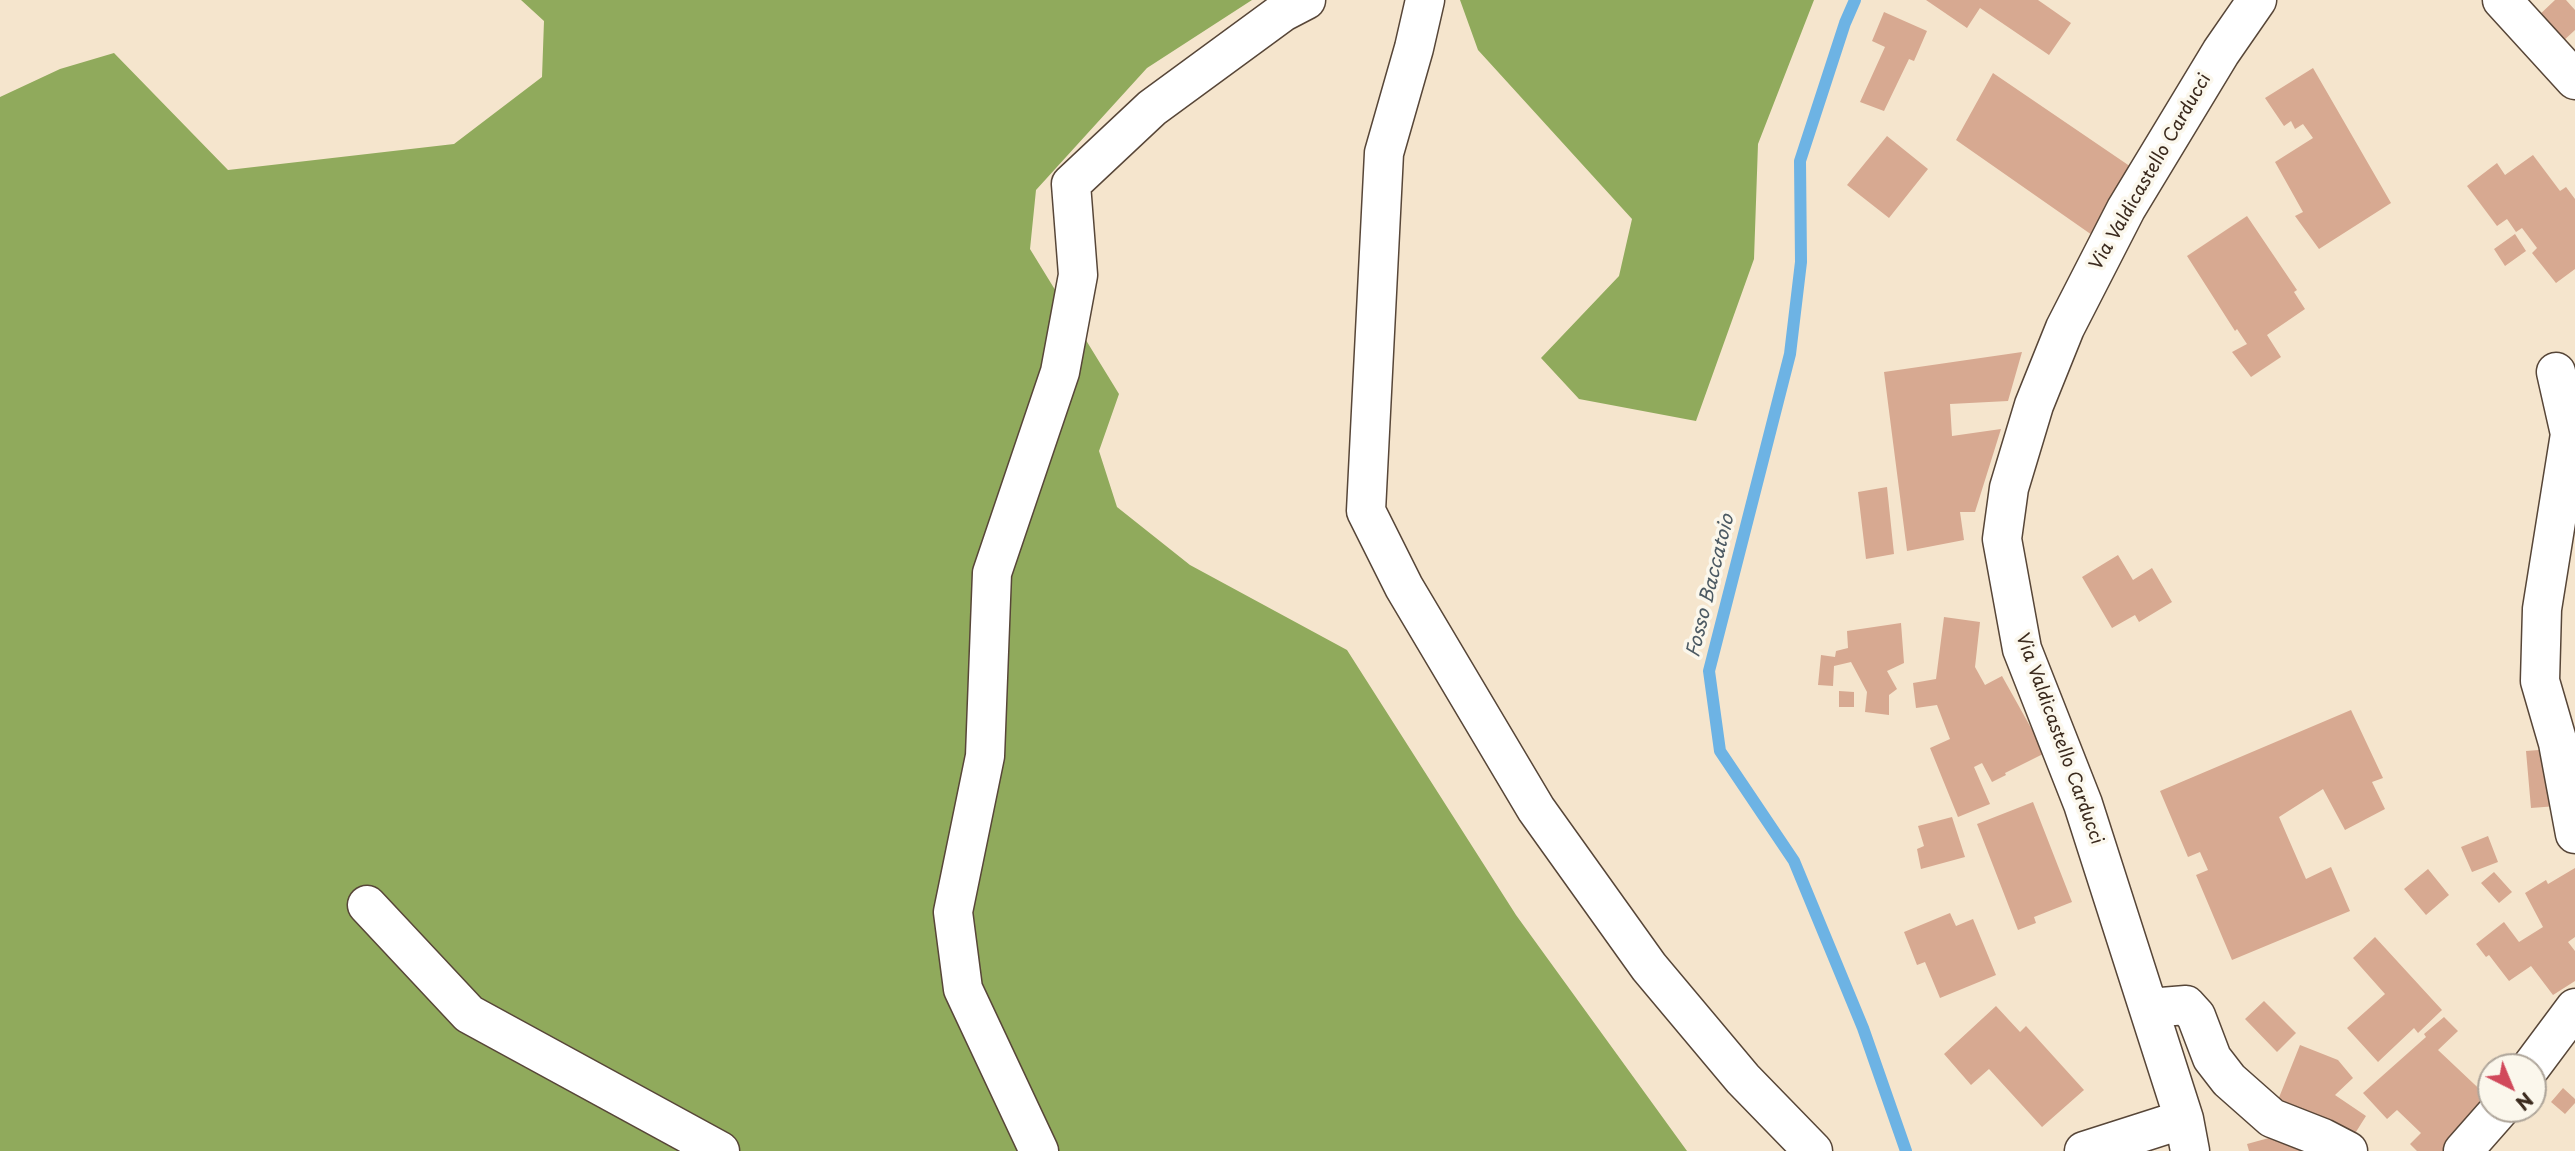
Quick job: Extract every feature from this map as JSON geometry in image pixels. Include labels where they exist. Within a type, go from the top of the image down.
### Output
[{"type":"street","points":[[1039,1151],[963,989],[953,912],[985,756],[992,573],[1060,372],[1077,275],[1070,184],[1152,107],[1283,12],[1306,0]]},
{"type":"street","points":[[1425,0],[1384,153],[1366,511],[1404,587],[1536,809],[1649,967],[1743,1079],[1813,1151]]},
{"type":"street","name":"Via Valdicastello Carducci","points":[[2186,1135],[2149,1008],[2083,804],[2022,649],[2002,539],[2009,488],[2034,405],[2065,328],[2126,209],[2221,52],[2257,0]]},
{"type":"street","points":[[2502,0],[2575,80]]},
{"type":"street","points":[[2556,372],[2570,434],[2542,609],[2540,681],[2558,743],[2575,834]]},
{"type":"street","points":[[367,905],[469,1014],[720,1151]]},
{"type":"street","points":[[2149,1008],[2186,1005],[2196,1016],[2212,1058],[2229,1080],[2272,1118],[2348,1151]]},
{"type":"street","points":[[2541,1053],[2575,1008]]},
{"type":"street","points":[[2463,1151],[2488,1123]]},
{"type":"street","points":[[2084,1151],[2186,1135]]},
{"type":"green space","points":[[521,0],[1252,0],[1147,68],[1036,190],[1030,249],[1119,394],[1099,451],[1117,507],[1190,565],[1347,650],[1516,915],[1687,1151],[0,1151],[0,97],[60,69],[114,53],[228,170],[454,144],[542,77],[544,21]]},
{"type":"green space","points":[[1460,0],[1814,0],[1758,144],[1754,259],[1696,421],[1579,399],[1541,358],[1619,276],[1632,219],[1478,50]]},
{"type":"building","points":[[1926,0],[2038,0],[2071,23],[2049,55],[1980,8],[1967,28]]},
{"type":"building","points":[[2555,0],[2566,0],[2575,10],[2575,30],[2561,43],[2536,18]]},
{"type":"building","points":[[1884,12],[1927,31],[1914,61],[1909,59],[1884,111],[1860,102],[1885,47],[1872,41]]},
{"type":"building","points":[[2313,68],[2391,203],[2319,249],[2295,216],[2303,212],[2275,162],[2313,138],[2303,124],[2295,129],[2291,121],[2284,126],[2265,98]]},
{"type":"building","points":[[1993,73],[2137,171],[2092,235],[1956,140]]},
{"type":"building","points":[[1887,136],[1928,169],[1889,218],[1847,185]]},
{"type":"building","points":[[2533,155],[2560,191],[2566,187],[2575,199],[2575,269],[2556,283],[2532,253],[2537,248],[2522,228],[2516,232],[2507,219],[2497,226],[2467,186],[2497,163],[2505,175]]},
{"type":"building","points":[[2247,216],[2297,290],[2294,292],[2305,309],[2267,335],[2281,357],[2251,377],[2232,352],[2247,344],[2237,329],[2235,331],[2187,256]]},
{"type":"building","points":[[2515,234],[2526,251],[2505,266],[2494,249]]},
{"type":"building","points":[[2022,352],[2008,401],[1950,404],[1952,436],[2001,429],[1975,512],[1960,512],[1964,540],[1907,551],[1884,372]]},
{"type":"building","points":[[1887,487],[1894,554],[1866,559],[1858,492]]},
{"type":"building","points":[[2118,555],[2133,580],[2152,568],[2172,602],[2139,622],[2135,615],[2112,628],[2082,577]]},
{"type":"building","points":[[1944,617],[1980,622],[1975,667],[1985,685],[2002,676],[2045,753],[1992,782],[1982,763],[1974,767],[1990,804],[1958,817],[1930,748],[1950,739],[1937,705],[1916,708],[1913,683],[1936,679]]},
{"type":"building","points":[[1901,623],[1904,663],[1887,671],[1897,689],[1889,695],[1889,715],[1865,712],[1867,692],[1851,662],[1834,666],[1833,686],[1818,685],[1821,655],[1835,657],[1836,651],[1848,648],[1847,631]]},
{"type":"building","points":[[1839,691],[1854,692],[1854,707],[1839,707]]},
{"type":"building","points":[[2351,710],[2383,778],[2372,782],[2385,809],[2345,830],[2323,789],[2279,817],[2306,879],[2331,867],[2350,911],[2232,960],[2196,875],[2208,870],[2200,852],[2188,857],[2160,791]]},
{"type":"building","points":[[2552,749],[2557,806],[2531,808],[2526,751]]},
{"type":"building","points":[[2033,802],[2072,902],[2034,917],[2036,923],[2018,930],[1977,824]]},
{"type":"building","points":[[1952,817],[1965,857],[1921,869],[1917,849],[1924,846],[1918,826]]},
{"type":"building","points":[[2488,836],[2498,862],[2472,872],[2461,847]]},
{"type":"building","points":[[2575,868],[2575,937],[2568,942],[2575,951],[2575,981],[2553,995],[2531,966],[2509,981],[2489,955],[2486,957],[2476,944],[2504,922],[2519,942],[2543,927],[2525,893],[2546,880],[2548,884]]},
{"type":"building","points":[[2428,869],[2449,895],[2426,915],[2404,889]]},
{"type":"building","points":[[2494,872],[2512,892],[2499,903],[2481,883]]},
{"type":"building","points":[[1950,913],[1956,926],[1973,919],[1996,975],[1940,998],[1925,962],[1917,965],[1904,932]]},
{"type":"building","points":[[2375,937],[2442,1010],[2418,1033],[2414,1028],[2378,1062],[2347,1028],[2385,994],[2353,958]]},
{"type":"building","points":[[2264,1001],[2296,1033],[2277,1052],[2245,1019]]},
{"type":"building","points":[[1996,1006],[2020,1032],[2026,1026],[2084,1090],[2042,1127],[1989,1069],[1971,1085],[1944,1054]]},
{"type":"building","points":[[2444,1017],[2458,1031],[2438,1050],[2477,1087],[2477,1118],[2452,1151],[2417,1151],[2410,1144],[2421,1133],[2397,1110],[2387,1119],[2363,1093],[2426,1037],[2424,1034]]},
{"type":"building","points":[[2300,1045],[2338,1060],[2353,1078],[2335,1095],[2366,1116],[2349,1143],[2274,1110]]},
{"type":"building","points":[[2563,1088],[2575,1099],[2575,1103],[2565,1114],[2551,1102]]},
{"type":"building","points":[[2287,1133],[2312,1151],[2249,1151],[2247,1144]]},
{"type":"waterway","name":"Fosso Baccatoio","points":[[1855,0],[1800,161],[1801,262],[1790,354],[1709,671],[1720,751],[1794,861],[1863,1028],[1906,1151]]}]
